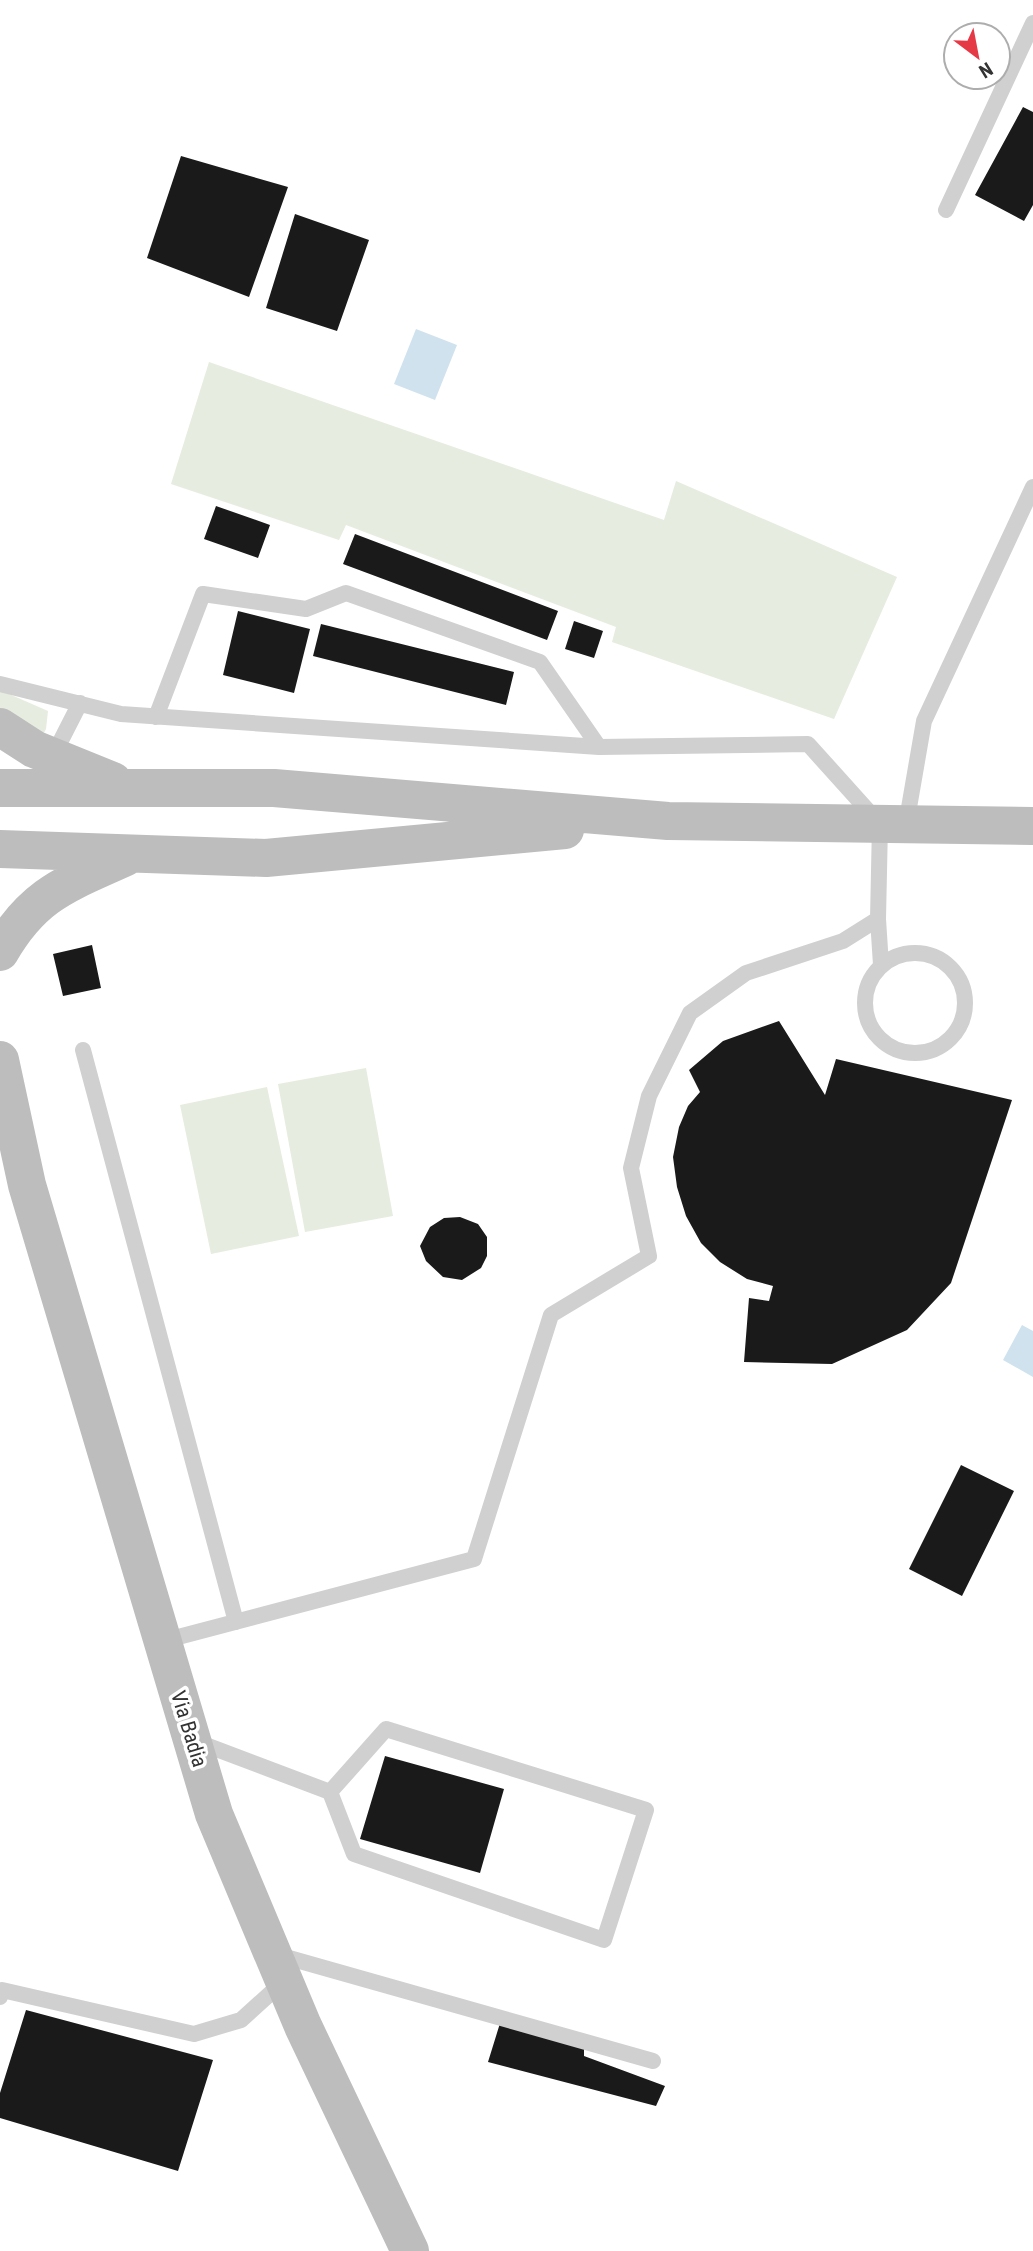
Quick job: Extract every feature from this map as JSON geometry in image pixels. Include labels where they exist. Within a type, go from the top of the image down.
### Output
[{"type":"main road","points":[[0,727],[34,749],[131,788]]},
{"type":"main road","points":[[0,788],[274,788],[668,821],[1033,827]]},
{"type":"main road","points":[[0,849],[266,858],[668,821]]},
{"type":"main road","points":[[0,952],[16,924],[52,890],[135,853]]},
{"type":"main road","name":"Via Badia","points":[[0,1060],[27,1185],[214,1814],[279,1967],[410,2251]]},
{"type":"main road","name":"Via Badia","points":[[0,1126],[27,1185]]},
{"type":"lane","points":[[946,210],[1033,23]]},
{"type":"lane","points":[[881,965],[895,956],[910,953],[941,960],[953,970],[961,983],[964,1006],[958,1029],[948,1041],[934,1049],[911,1052],[889,1046],[877,1036],[868,1023],[865,999],[872,977],[881,965],[878,919],[893,825],[924,721],[1033,487]]},
{"type":"lane","points":[[156,717],[203,594],[306,608],[346,593],[540,662],[599,747]]},
{"type":"lane","points":[[0,684],[121,714],[156,717],[599,747],[808,744],[893,825]]},
{"type":"lane","points":[[53,756],[80,704]]},
{"type":"lane","points":[[163,1641],[474,1559],[551,1315],[649,1256],[631,1168],[649,1096],[690,1013],[746,973],[844,941],[878,919]]},
{"type":"lane","points":[[83,1050],[236,1622]]},
{"type":"lane","points":[[192,1740],[330,1792],[355,1854],[604,1940],[646,1810],[386,1729],[330,1792]]},
{"type":"lane","points":[[0,1997],[2,1990],[194,2035],[241,2020],[279,1967],[653,2061]]},
{"type":"shaded area","points":[[209,362],[664,520],[676,481],[897,577],[834,719],[612,642],[616,627],[346,525],[339,540],[171,484]]},
{"type":"shaded area","points":[[0,690],[48,711],[46,729],[39,742],[0,721]]},
{"type":"shaded area","points":[[366,1068],[393,1216],[305,1232],[278,1084]]},
{"type":"shaded area","points":[[267,1087],[299,1236],[211,1254],[180,1105]]},
{"type":"water","points":[[416,329],[457,345],[435,400],[394,384]]},
{"type":"water","points":[[1022,1325],[1033,1331],[1033,1377],[1003,1360]]},
{"type":"building","points":[[1023,107],[1033,112],[1033,205],[1024,221],[975,195]]},
{"type":"building","points":[[181,156],[288,187],[249,297],[147,258]]},
{"type":"building","points":[[295,214],[369,240],[337,331],[266,308]]},
{"type":"building","points":[[216,506],[270,525],[258,558],[204,539]]},
{"type":"building","points":[[355,534],[558,611],[547,640],[343,564]]},
{"type":"building","points":[[238,611],[310,629],[294,693],[223,675]]},
{"type":"building","points":[[574,621],[603,631],[594,658],[565,649]]},
{"type":"building","points":[[321,624],[514,672],[506,705],[313,656]]},
{"type":"building","points":[[92,945],[101,988],[63,996],[53,954]]},
{"type":"building","points":[[779,1021],[825,1095],[836,1059],[1012,1100],[951,1283],[907,1330],[832,1364],[744,1362],[749,1298],[769,1301],[773,1286],[747,1279],[720,1262],[701,1243],[686,1216],[677,1187],[673,1157],[679,1127],[688,1106],[700,1092],[689,1070],[723,1041]]},
{"type":"building","points":[[460,1217],[478,1224],[487,1237],[487,1256],[481,1268],[462,1280],[443,1277],[426,1261],[420,1246],[430,1227],[444,1218]]},
{"type":"building","points":[[961,1465],[1014,1491],[962,1596],[909,1569]]},
{"type":"building","points":[[385,1756],[504,1789],[480,1873],[360,1839]]},
{"type":"building","points":[[26,2010],[213,2060],[178,2171],[0,2118],[0,2093]]},
{"type":"building","points":[[501,2020],[584,2038],[584,2056],[665,2086],[656,2106],[488,2062]]}]
